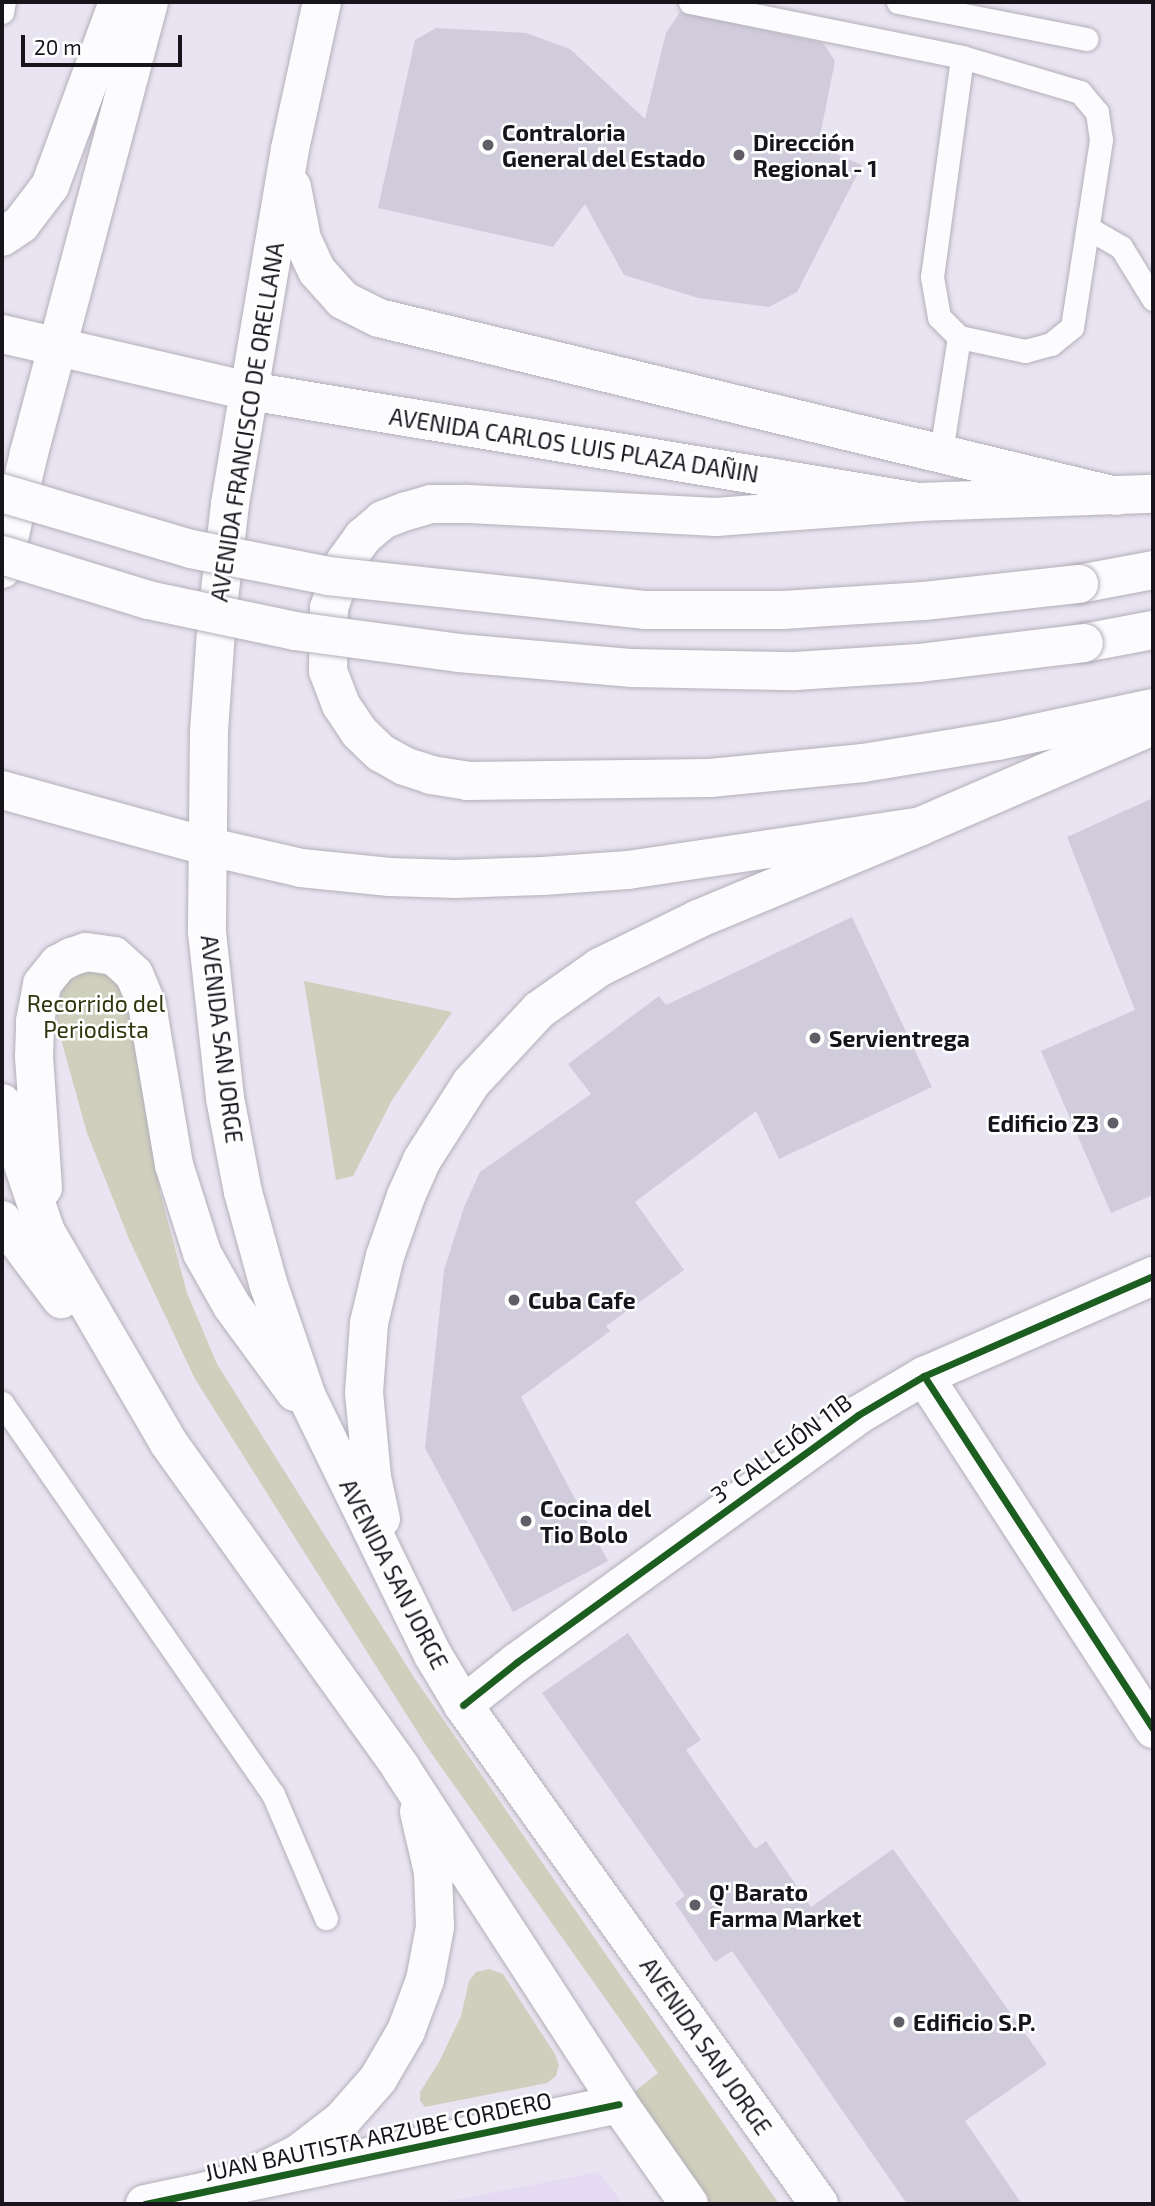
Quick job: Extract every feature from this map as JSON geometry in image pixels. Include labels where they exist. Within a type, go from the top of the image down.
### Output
[{"type":"main road","points":[[2,236],[21,224],[50,186],[118,2]]},
{"type":"main road","points":[[2,569],[29,453],[149,2]]},
{"type":"main road","name":"AVENIDA FRANCISCO DE ORELLANA","points":[[206,846],[209,732],[217,617],[230,504],[290,149],[322,2]]},
{"type":"main road","points":[[290,149],[297,218],[309,255],[329,287],[361,310],[392,321],[1116,496]]},
{"type":"main road","name":"AVENIDA CARLOS LUIS PLAZA DAÑIN","points":[[2,334],[249,391],[919,502],[1153,494]]},
{"type":"main road","points":[[2,493],[191,549],[328,576],[644,610],[782,610],[885,604],[1079,584],[1153,570]]},
{"type":"main road","points":[[919,502],[716,517],[464,504],[431,504],[406,511],[383,520],[363,537],[345,562],[329,608],[328,671],[341,705],[359,732],[382,752],[404,766],[431,775],[467,781],[710,779],[863,763],[998,741],[1153,708]]},
{"type":"main road","points":[[2,555],[148,600],[295,631],[459,653],[619,667],[795,671],[919,663],[1084,643],[1153,630]]},
{"type":"main road","points":[[433,1655],[396,1568],[378,1507],[364,1392],[369,1323],[394,1227],[422,1160],[451,1112],[490,1060],[539,1010],[589,975],[669,932],[1153,726]]},
{"type":"main road","points":[[2,790],[206,846],[301,868],[390,877],[455,879],[628,870],[921,826]]},
{"type":"main road","name":"AVENIDA SAN JORGE","points":[[206,846],[207,932],[225,1098],[238,1165],[268,1283],[318,1421],[433,1655],[463,1705],[819,2204]]},
{"type":"main road","points":[[46,1232],[34,1057],[38,998],[42,984],[58,964],[78,954],[101,953],[124,962],[141,987],[147,1005],[174,1165],[202,1253],[253,1337],[318,1421]]},
{"type":"main road","points":[[2,1103],[46,1232],[168,1441]]},
{"type":"main road","points":[[2,1220],[168,1441],[401,1768],[619,2104],[689,2204]]},
{"type":"main road","name":"3° CALLEJÓN 11B","points":[[463,1705],[858,1415],[924,1376],[1153,1276]]},
{"type":"main road","points":[[924,1376],[1153,1729]]},
{"type":"main road","points":[[197,2194],[250,2178],[298,2154],[342,2120],[378,2079],[406,2031],[425,1980],[435,1927],[433,1872],[425,1832],[401,1768]]},
{"type":"main road","name":"JUAN BAUTISTA ARZUBE CORDERO","points":[[145,2204],[619,2104]]},
{"type":"lane","points":[[2,12],[4,2]]},
{"type":"lane","points":[[690,2],[962,57],[1080,92],[1097,112],[1101,140],[1072,327],[1051,344],[1025,351],[958,337],[939,317],[932,276],[962,57]]},
{"type":"lane","points":[[898,2],[1086,40]]},
{"type":"lane","points":[[1088,228],[1121,247],[1153,299]]},
{"type":"lane","points":[[941,453],[958,337]]},
{"type":"lane","points":[[2,1403],[273,1794],[326,1918]]},
{"type":"shaded area","points":[[599,2172],[623,2204],[433,2204]]},
{"type":"green space","name":"Recorrido del Periodista","points":[[102,964],[134,1007],[160,1192],[187,1293],[217,1364],[415,1679],[779,2204],[689,2204],[619,2104],[658,2073],[427,1747],[195,1379],[129,1239],[87,1133],[59,1032],[56,1009],[67,978]]},
{"type":"green space","points":[[304,981],[452,1012],[392,1100],[353,1176],[336,1180]]},
{"type":"green space","points":[[489,1969],[503,1974],[555,2054],[559,2065],[556,2076],[547,2083],[425,2107],[420,2101],[420,2092],[439,2062],[461,2016],[469,1981],[476,1972]]},
{"type":"building","points":[[680,12],[823,43],[835,61],[818,146],[862,165],[797,292],[769,307],[698,298],[624,275],[585,204],[553,247],[378,208],[415,40],[436,28],[526,33],[570,49],[645,119],[666,33]]},
{"type":"building","points":[[1153,798],[1153,1195],[1111,1213],[1041,1051],[1135,1010],[1067,837]]},
{"type":"building","points":[[852,917],[932,1087],[779,1159],[756,1111],[635,1202],[684,1270],[606,1326],[610,1331],[521,1397],[608,1561],[513,1612],[425,1448],[444,1270],[464,1207],[480,1172],[591,1094],[568,1064],[659,996],[666,1005]]},
{"type":"building","points":[[628,1633],[701,1740],[686,1750],[755,1849],[766,1841],[811,1907],[893,1849],[1047,2064],[965,2121],[1022,2204],[907,2204],[732,1951],[715,1962],[675,1903],[685,1896],[542,1693]]},
{"type":"cycle path","points":[[463,1705],[517,1662],[858,1415],[924,1376],[1153,1276]]},
{"type":"cycle path","points":[[924,1376],[1153,1729]]},
{"type":"cycle path","points":[[145,2204],[619,2104]]},
{"type":"place","name":"Contraloria General del Estado","points":[[488,145]]},
{"type":"place","name":"Dirección Regional - 1","points":[[739,155]]},
{"type":"place","name":"Servientrega","points":[[815,1038]]},
{"type":"place","name":"Edificio Z3","points":[[1113,1123]]},
{"type":"place","name":"Cuba Cafe","points":[[514,1300]]},
{"type":"place","name":"Cocina del Tio Bolo","points":[[526,1521]]},
{"type":"place","name":"Q' Barato Farma Market","points":[[695,1905]]},
{"type":"place","name":"Edificio S.P.","points":[[899,2022]]}]
